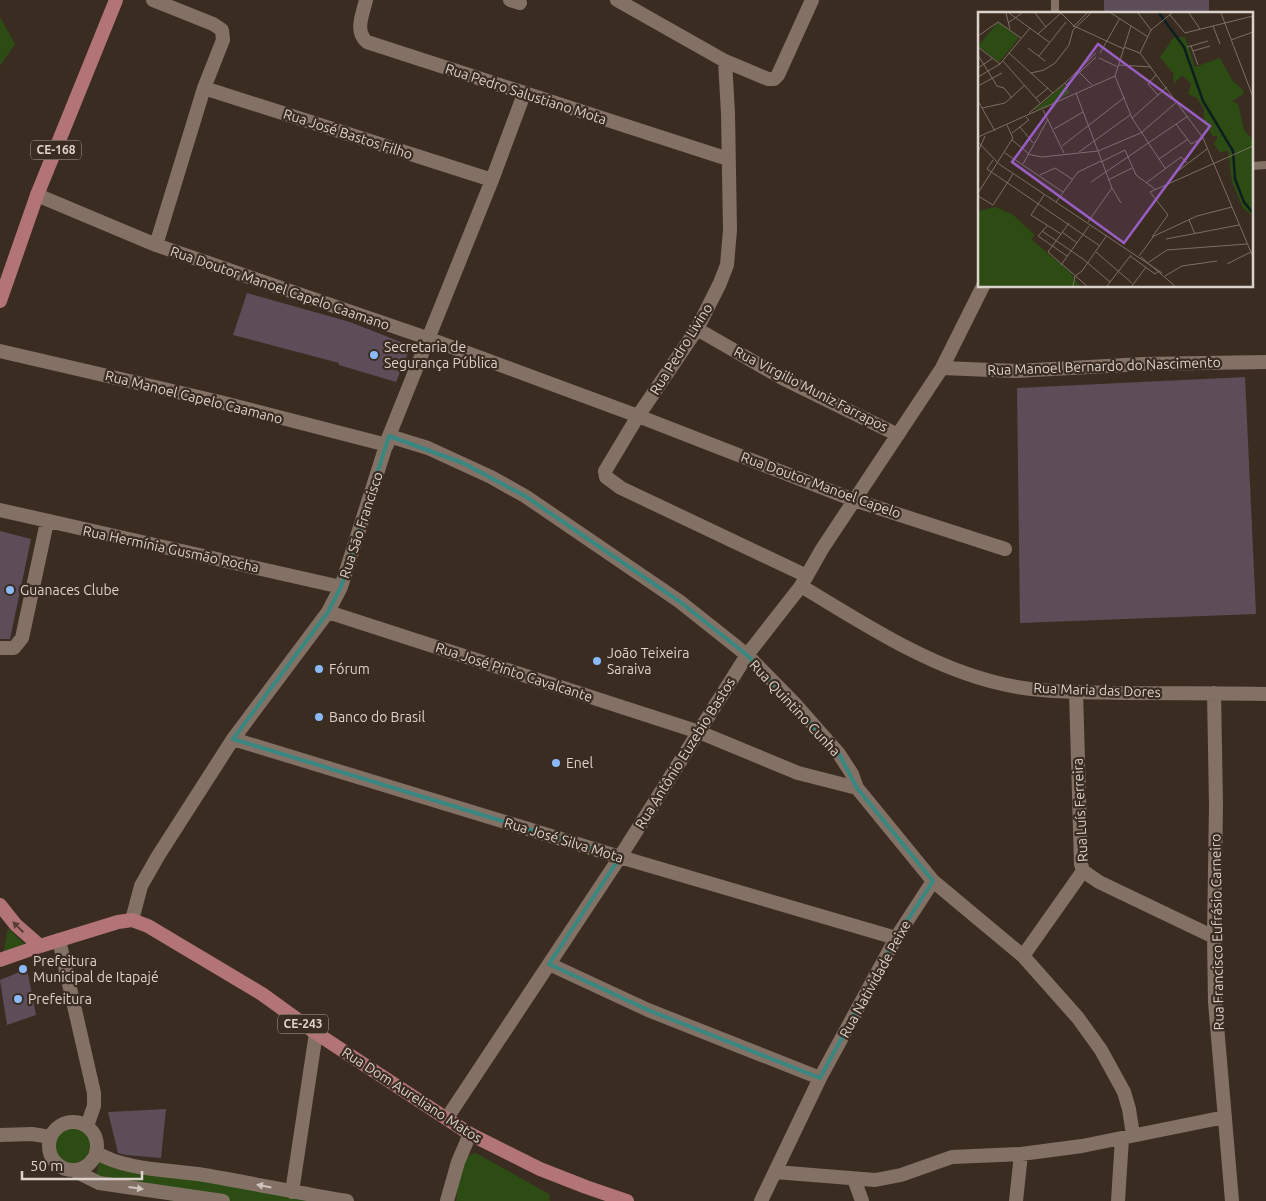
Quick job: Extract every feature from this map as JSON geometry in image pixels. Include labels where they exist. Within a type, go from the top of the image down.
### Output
[{"type":"main road","name":"CE-168","points":[[0,301],[38,195],[116,0]]},
{"type":"main road","points":[[0,905],[16,925],[40,946]]},
{"type":"main road","points":[[0,960],[118,922],[132,920]]},
{"type":"main road","name":"Rua Dom Aureliano Matos","points":[[132,920],[155,930],[262,994],[316,1033],[470,1134],[540,1169],[627,1201]]},
{"type":"street","points":[[153,0],[213,24],[222,30],[223,40],[204,88],[156,245]]},
{"type":"street","name":"Rua Pedro Salustiano Mota","points":[[366,0],[360,24],[360,34],[367,42],[728,159]]},
{"type":"street","points":[[617,0],[725,61],[762,78],[774,79],[778,75],[812,0]]},
{"type":"street","name":"Rua Pedro Livino","points":[[606,477],[605,471],[608,464],[697,329],[720,283],[726,265],[730,230],[725,61]]},
{"type":"street","name":"Rua José Bastos Filho","points":[[204,88],[492,180]]},
{"type":"street","name":"Rua São Francisco","points":[[132,920],[141,886],[158,856],[233,739],[328,612],[341,587],[388,441],[430,339],[524,94]]},
{"type":"street","name":"Rua Doutor Manoel Capelo Caamano","points":[[38,195],[156,245],[430,339],[638,416]]},
{"type":"street","name":"Rua Antônio Euzebio Bastos","points":[[447,1118],[620,857],[747,655],[804,581],[822,548],[942,368],[982,288]]},
{"type":"street","name":"Rua Virgilio Muniz Farrapos","points":[[697,329],[782,378],[898,435]]},
{"type":"street","name":"Rua Manoel Capelo Caamano","points":[[0,351],[388,441]]},
{"type":"street","name":"Rua Manoel Bernardo do Nascimento","points":[[942,368],[1016,371],[1143,364],[1266,362]]},
{"type":"street","name":"Rua Doutor Manoel Capelo","points":[[638,416],[854,500],[1005,548]]},
{"type":"street","name":"Rua Quintino Cunha","points":[[388,441],[428,448],[463,463],[525,496],[679,601],[747,655],[794,703],[839,754],[852,774],[857,788],[933,881],[1023,956],[1078,1018],[1101,1050],[1124,1092],[1129,1109],[1128,1137],[1118,1201]]},
{"type":"street","name":"Rua Maria das Dores","points":[[606,477],[622,488],[804,581],[864,624],[914,651],[966,674],[999,684],[1076,692],[1266,694]]},
{"type":"street","name":"Rua Hermínia Gusmão Rocha","points":[[0,510],[341,587]]},
{"type":"street","points":[[0,648],[14,648],[22,638],[47,522]]},
{"type":"street","name":"Rua José Pinto Cavalcante","points":[[328,612],[699,732],[798,773],[857,788]]},
{"type":"street","name":"Rua Luís Ferreira","points":[[1076,692],[1083,871],[1099,882],[1214,937]]},
{"type":"street","name":"Rua Francisco Eufrásio Carneiro","points":[[1214,693],[1216,804],[1215,1002],[1232,1201]]},
{"type":"street","name":"Rua José Silva Mota","points":[[233,739],[620,857],[896,938]]},
{"type":"street","points":[[1023,956],[1083,871]]},
{"type":"street","name":"Rua Natividade Peixe","points":[[761,1201],[820,1078],[896,938],[933,881]]},
{"type":"street","points":[[60,940],[94,1094],[94,1106],[87,1126]]},
{"type":"street","points":[[549,964],[648,1010],[820,1078]]},
{"type":"street","points":[[292,1192],[316,1033]]},
{"type":"street","points":[[775,1172],[875,1180],[902,1175],[952,1157],[1021,1154],[1082,1146],[1225,1117]]},
{"type":"street","points":[[73,1170],[88,1165],[94,1159],[96,1152],[96,1137],[87,1126],[74,1121],[59,1125],[53,1130],[50,1137],[49,1153],[53,1160],[65,1169],[73,1170],[99,1182],[223,1201]]},
{"type":"street","points":[[0,1135],[32,1134],[50,1137]]},
{"type":"street","points":[[447,1201],[458,1162],[470,1134]]},
{"type":"street","points":[[96,1152],[107,1159],[122,1163],[204,1175],[346,1201]]},
{"type":"street","points":[[1016,1201],[1021,1154]]},
{"type":"street","points":[[854,1179],[862,1201]]},
{"type":"highlighted area","points":[[389,436],[463,463],[525,496],[679,601],[747,655],[839,754],[857,788],[933,881],[896,938],[820,1078],[648,1010],[549,964],[620,857],[233,739],[328,612],[341,587]]},
{"type":"green space","points":[[0,17],[15,44],[0,66]]},
{"type":"green space","points":[[8,928],[29,948],[3,955]]},
{"type":"green space","points":[[72,1127],[79,1128],[85,1132],[89,1138],[89,1152],[85,1158],[79,1162],[72,1163],[65,1162],[59,1158],[55,1152],[54,1145],[55,1138],[59,1132],[65,1128]]},
{"type":"green space","points":[[476,1153],[549,1194],[550,1201],[456,1201],[460,1172],[466,1159]]},
{"type":"green space","points":[[100,1156],[354,1201],[174,1201],[95,1187]]},
{"type":"building","points":[[1104,0],[1209,0],[1209,12],[1104,12]]},
{"type":"building","points":[[247,293],[350,322],[411,346],[396,382],[339,365],[339,363],[233,335]]},
{"type":"building","points":[[1245,377],[1256,614],[1020,623],[1017,388]]},
{"type":"building","name":"Guanaces Clube","points":[[0,531],[31,539],[10,639],[0,639]]},
{"type":"building","name":"Prefeitura","points":[[27,969],[36,1015],[7,1025],[0,980]]},
{"type":"building","points":[[166,1109],[161,1158],[118,1153],[108,1112]]},
{"type":"place","name":"Secretaria de Segurança Pública","points":[[374,355]]},
{"type":"place","name":"Guanaces Clube","points":[[10,590]]},
{"type":"place","name":"João Teixeira Saraiva","points":[[597,661]]},
{"type":"place","name":"Fórum","points":[[319,669]]},
{"type":"place","name":"Banco do Brasil","points":[[319,717]]},
{"type":"place","name":"Enel","points":[[556,763]]},
{"type":"place","name":"Prefeitura Municipal de Itapajé","points":[[23,969]]},
{"type":"place","name":"Prefeitura","points":[[18,999]]}]
